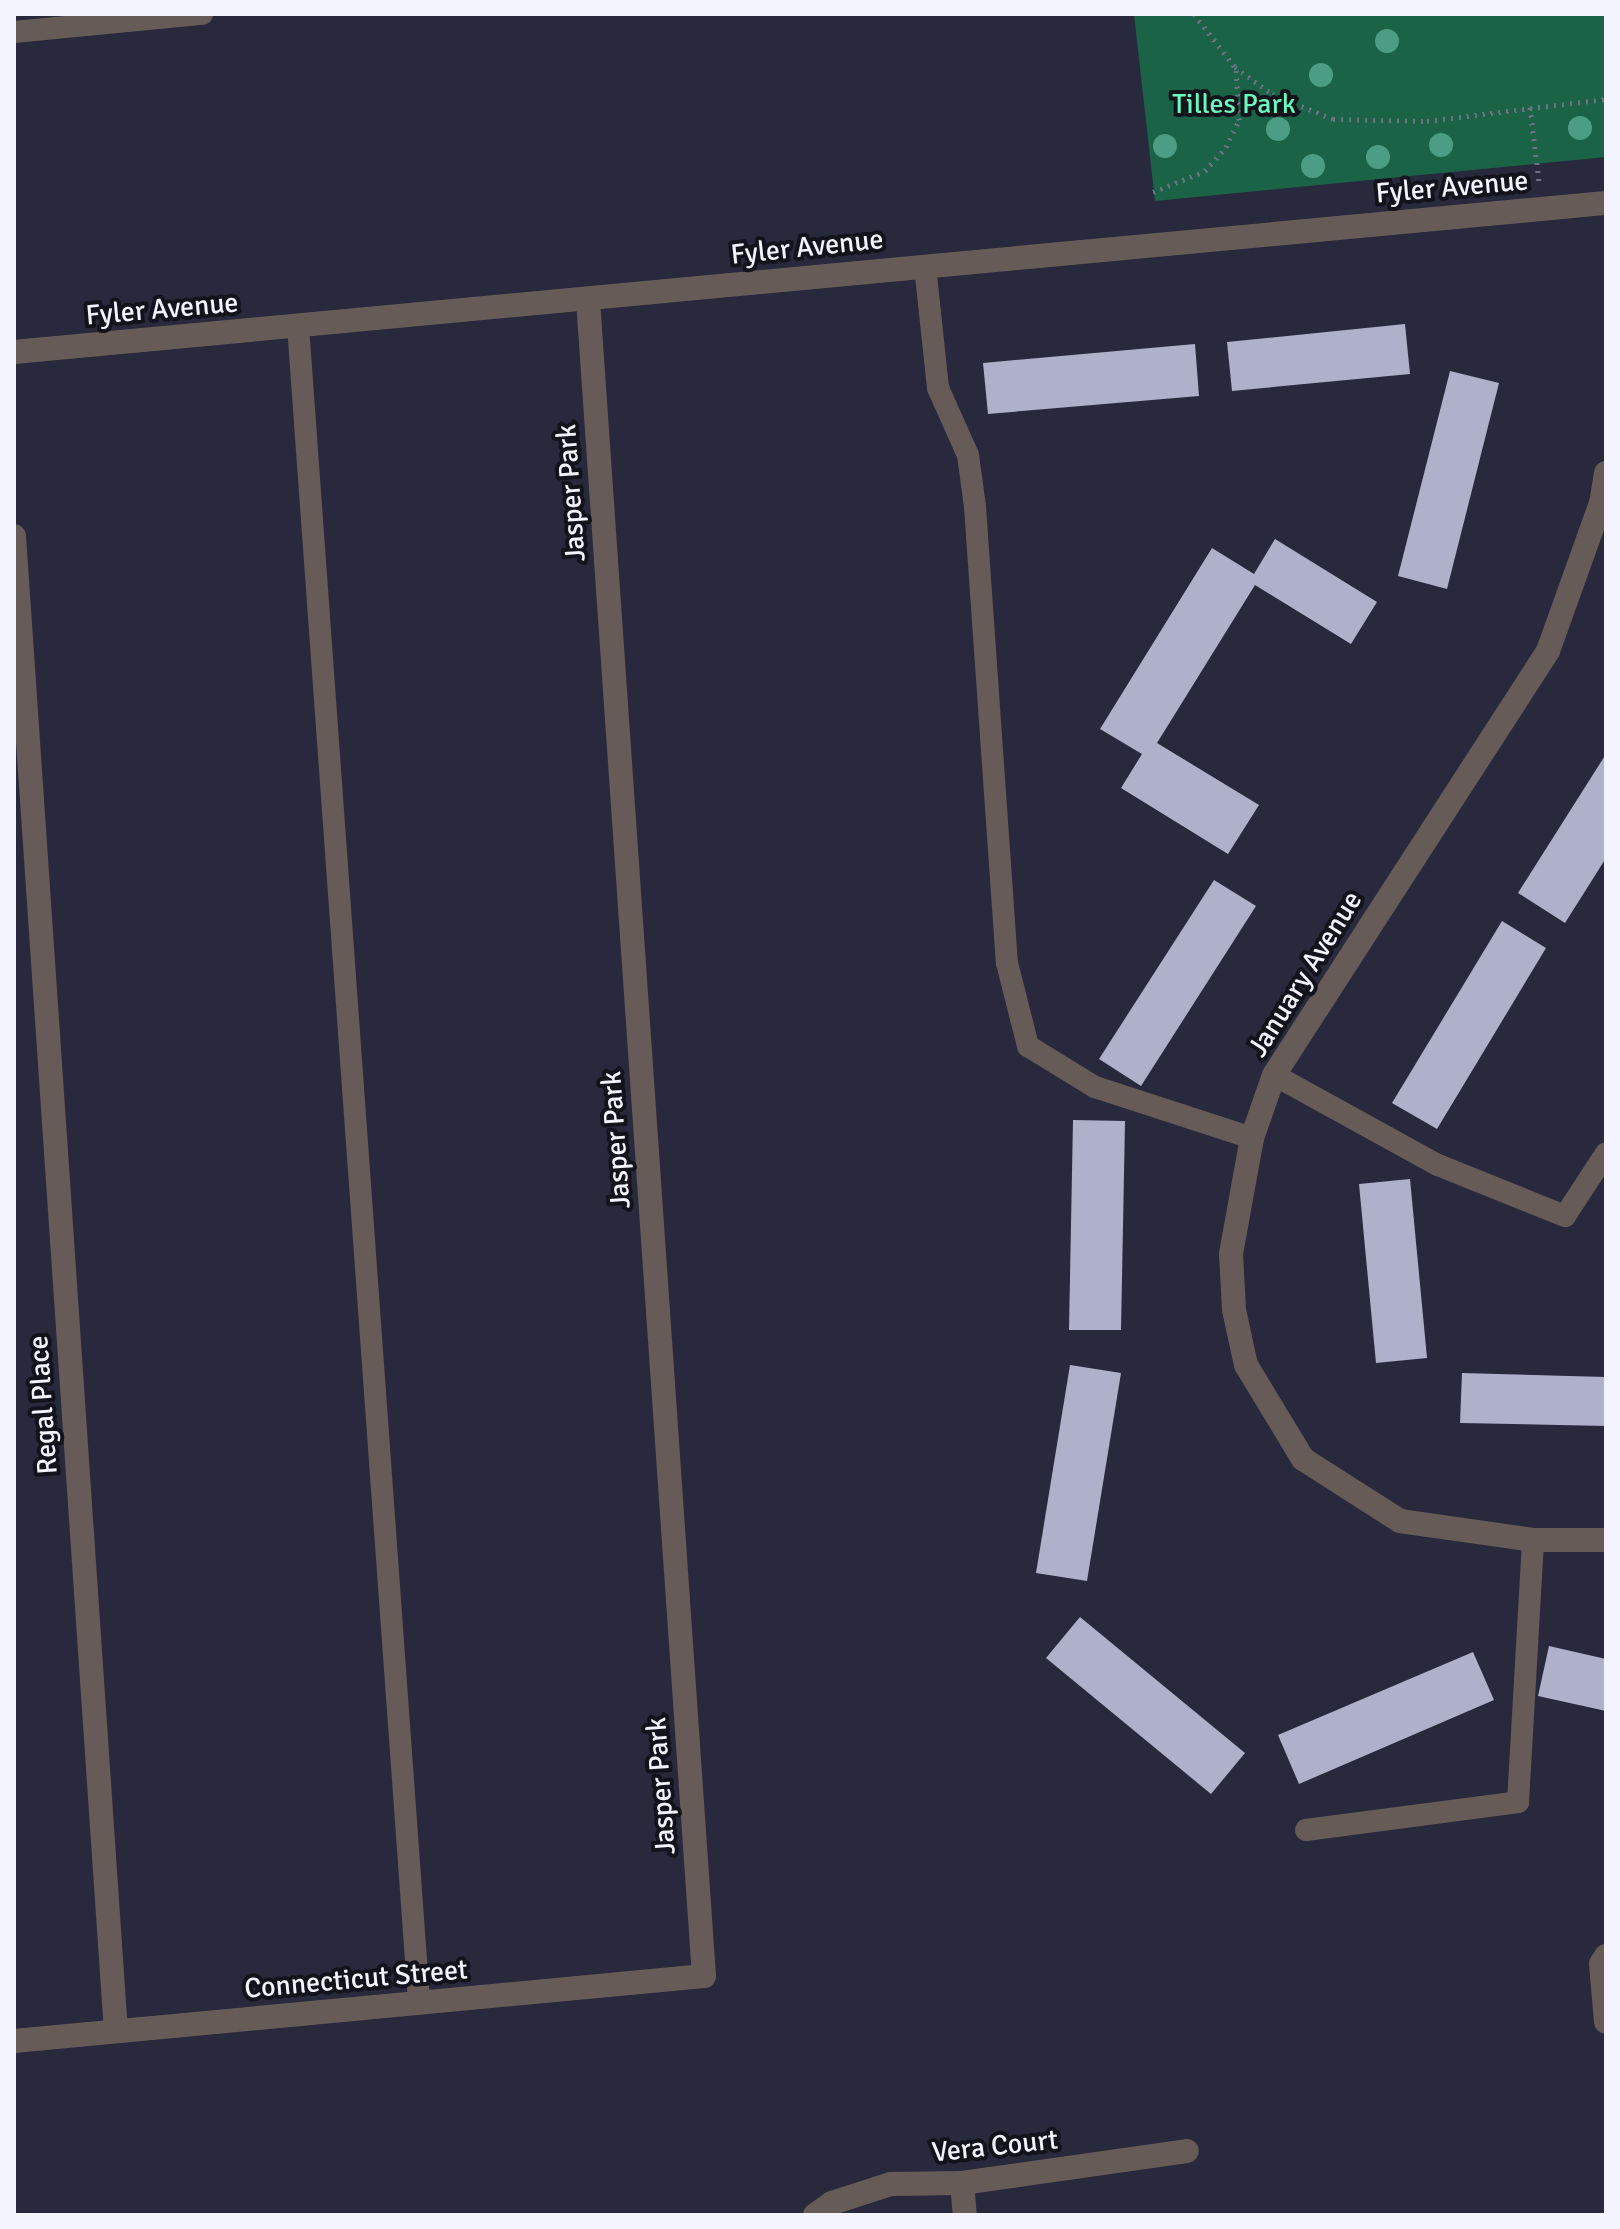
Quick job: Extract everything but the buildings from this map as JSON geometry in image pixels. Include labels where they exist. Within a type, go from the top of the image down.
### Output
[{"type":"street","name":"Fyler Avenue","points":[[14,352],[1606,203]]},
{"type":"street","name":"Jasper Park","points":[[588,299],[704,1976]]},
{"type":"street","name":"January Avenue","points":[[1606,473],[1601,503],[1548,651],[1274,1075],[1252,1138],[1231,1254],[1234,1310],[1246,1365],[1303,1459],[1400,1521],[1533,1540],[1606,1540]]},
{"type":"street","name":"Regal Place","points":[[14,536],[116,2031]]},
{"type":"street","points":[[1606,1956],[1601,1964],[1606,2022]]},
{"type":"street","name":"Connecticut Street","points":[[14,2041],[704,1976]]},
{"type":"street","name":"Vera Court","points":[[815,2215],[832,2203],[891,2184],[962,2183],[1187,2151]]},
{"type":"street","points":[[962,2183],[965,2215]]},
{"type":"lane","points":[[14,32],[202,14]]},
{"type":"lane","points":[[925,266],[938,388],[968,455],[975,507],[1007,963],[1028,1046],[1095,1087],[1252,1138]]},
{"type":"lane","points":[[298,326],[419,2003]]},
{"type":"lane","points":[[1274,1075],[1438,1165],[1565,1216],[1606,1153]]},
{"type":"lane","points":[[1306,1830],[1518,1802],[1533,1540]]},
{"type":"path","points":[[1194,14],[1235,67],[1272,94],[1333,119],[1427,121],[1606,99]]},
{"type":"path","points":[[1153,192],[1205,171],[1226,147],[1239,120],[1235,67]]},
{"type":"path","points":[[1530,107],[1542,209]]},
{"type":"green space","name":"Tilles Park","points":[[1134,14],[1606,14],[1606,157],[1155,201]]}]
